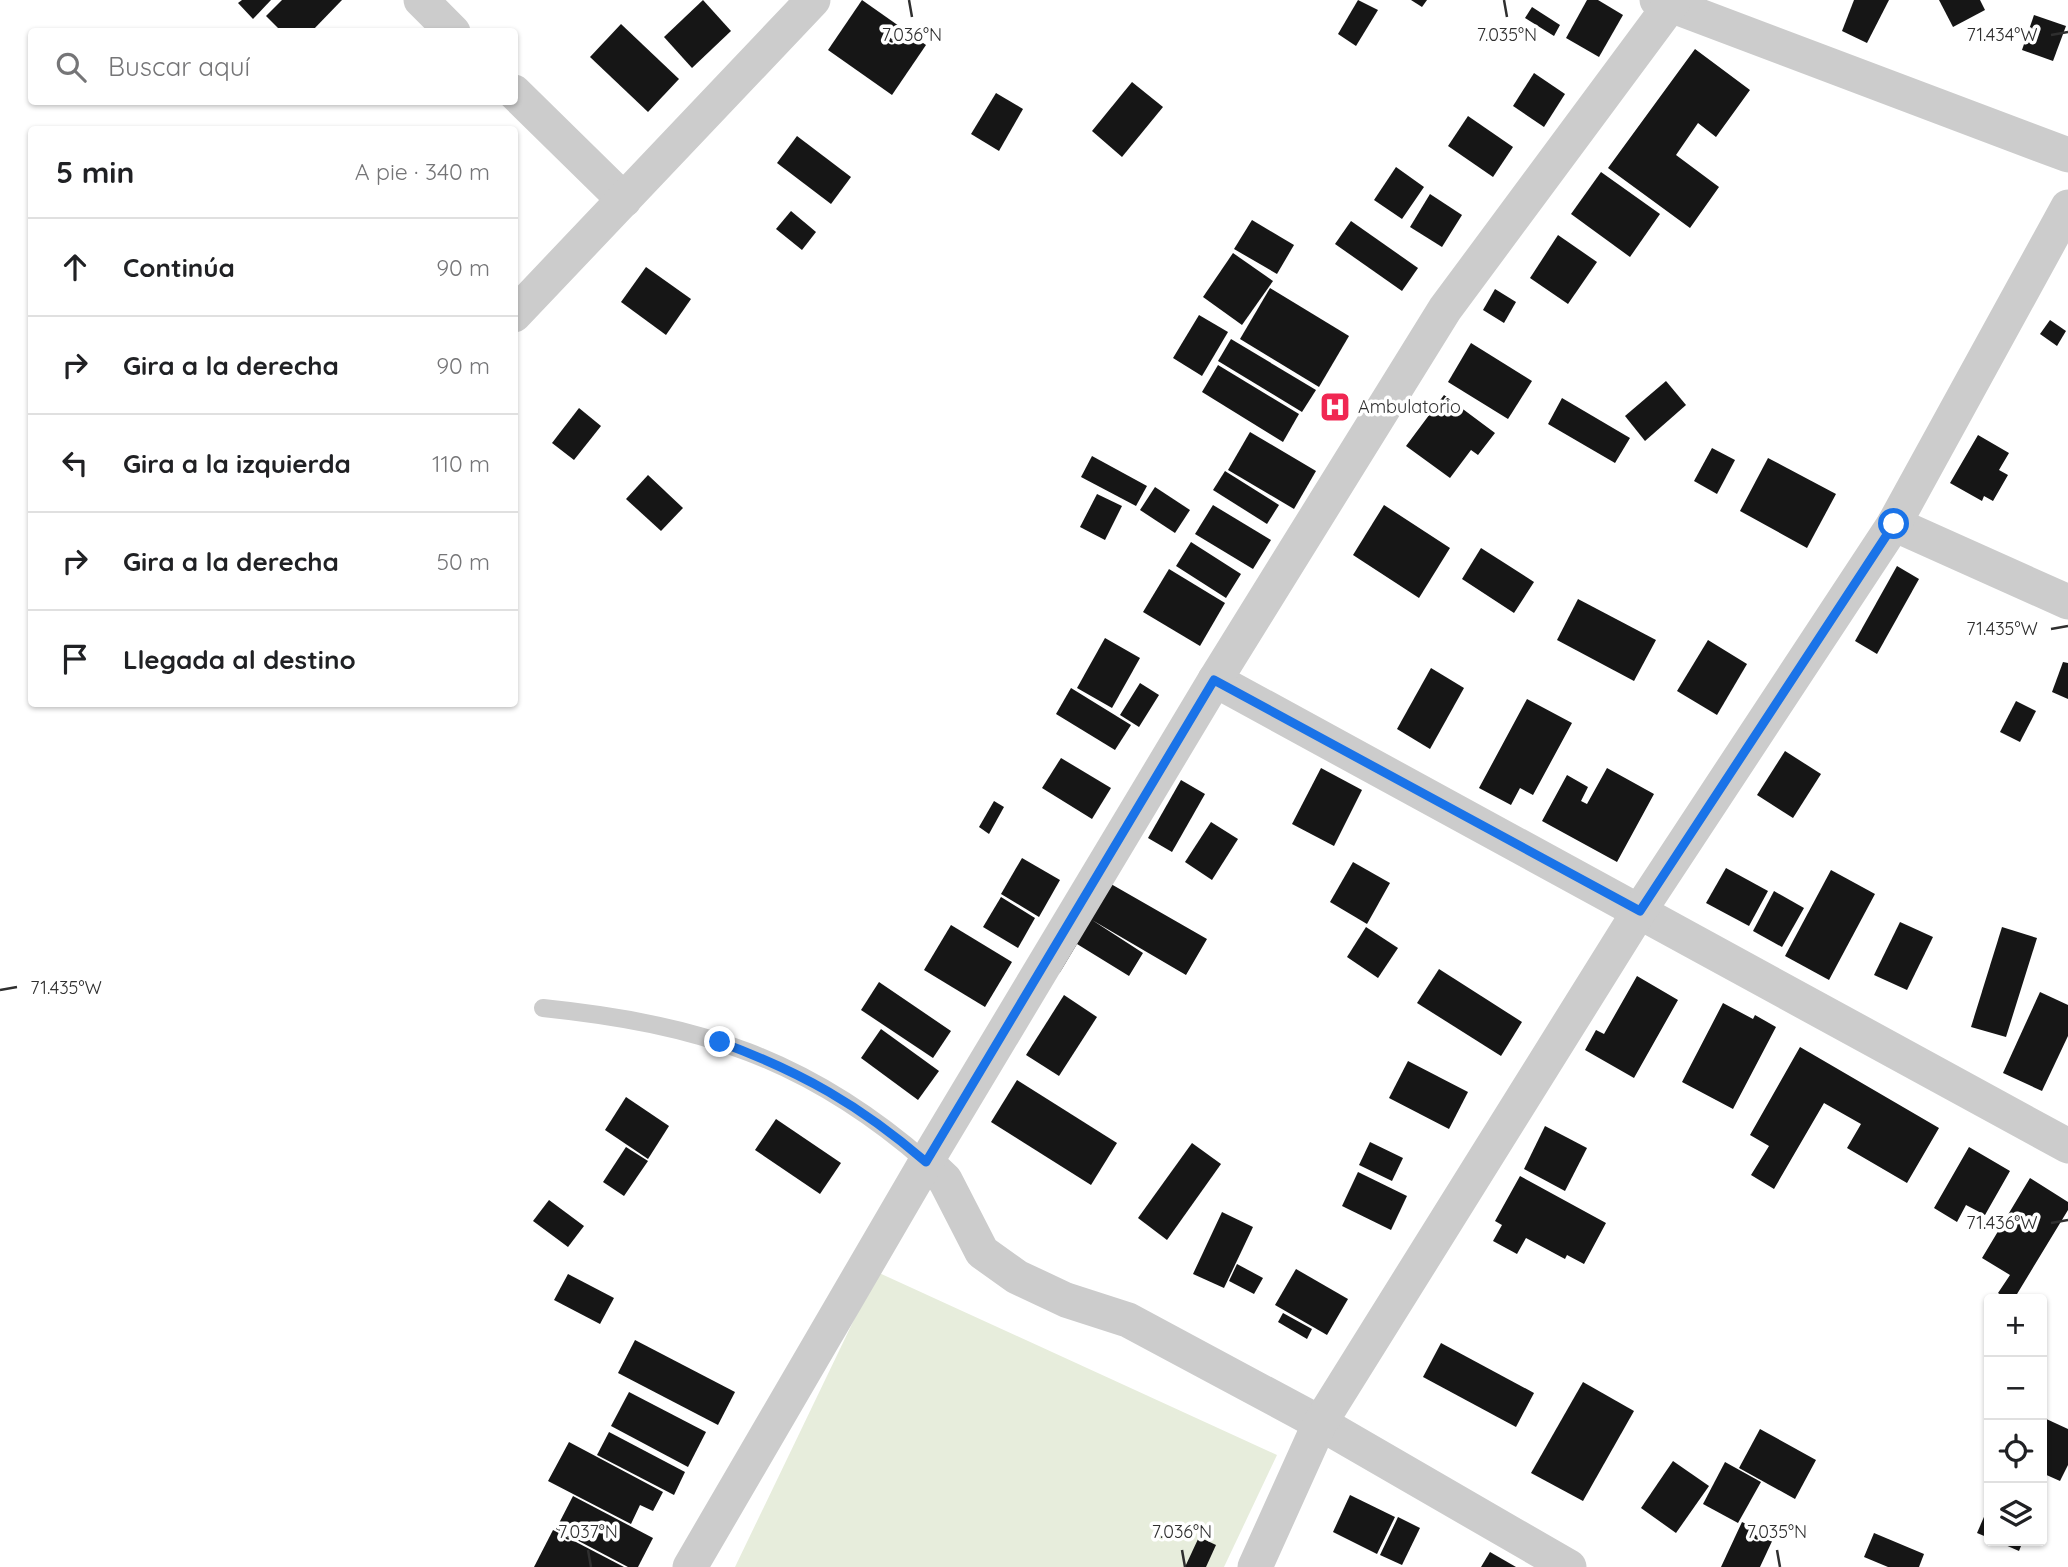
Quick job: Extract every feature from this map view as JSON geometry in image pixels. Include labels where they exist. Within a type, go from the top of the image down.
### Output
[{"type":"street","points":[[421,0],[449,28]]},
{"type":"street","points":[[518,311],[813,0]]},
{"type":"street","points":[[690,1567],[926,1162],[1214,680],[1445,309],[1667,2],[2068,155]]},
{"type":"street","points":[[518,96],[624,200]]},
{"type":"street","points":[[1255,1567],[1320,1423],[1640,911],[1894,524],[2068,207]]},
{"type":"street","points":[[1894,524],[2068,602]]},
{"type":"street","points":[[1214,680],[2068,1146]]},
{"type":"street","points":[[926,1162],[945,1180],[982,1252],[1017,1277],[1066,1300],[1128,1320],[1320,1423],[1569,1567]]},
{"type":"lane","points":[[543,1008],[605,1015],[665,1027],[773,1062],[855,1105],[926,1162]]},
{"type":"green space","points":[[877,1272],[1277,1455],[1224,1567],[735,1567]]},
{"type":"building","points":[[242,0],[271,0],[253,19],[238,3]]},
{"type":"building","points":[[282,0],[342,0],[315,28],[278,28],[266,16]]},
{"type":"building","points":[[703,0],[731,31],[692,68],[664,37]]},
{"type":"building","points":[[862,0],[926,45],[892,95],[828,50]]},
{"type":"building","points":[[1358,0],[1378,10],[1356,46],[1338,34]]},
{"type":"building","points":[[1411,0],[1427,0],[1422,7]]},
{"type":"building","points":[[1587,0],[1598,0],[1623,15],[1599,57],[1566,38]]},
{"type":"building","points":[[1854,0],[1889,0],[1867,43],[1842,31]]},
{"type":"building","points":[[1939,0],[1980,0],[1985,10],[1953,27]]},
{"type":"building","points":[[1532,7],[1560,25],[1554,36],[1525,18]]},
{"type":"building","points":[[2034,15],[2066,26],[2053,61],[2022,50]]},
{"type":"building","points":[[621,24],[679,79],[648,112],[590,57]]},
{"type":"building","points":[[1695,49],[1750,90],[1716,137],[1698,123],[1676,155],[1719,187],[1690,228],[1608,168]]},
{"type":"building","points":[[1534,73],[1565,94],[1544,127],[1513,106]]},
{"type":"building","points":[[1132,82],[1163,107],[1122,157],[1092,131]]},
{"type":"building","points":[[996,93],[1023,109],[999,151],[971,134]]},
{"type":"building","points":[[1468,116],[1513,147],[1493,177],[1448,146]]},
{"type":"building","points":[[797,136],[851,177],[831,204],[777,163]]},
{"type":"building","points":[[1396,167],[1424,187],[1402,219],[1374,200]]},
{"type":"building","points":[[1601,172],[1660,214],[1630,257],[1571,214]]},
{"type":"building","points":[[1430,194],[1462,215],[1442,247],[1410,227]]},
{"type":"building","points":[[791,211],[816,232],[802,250],[776,229]]},
{"type":"building","points":[[1252,220],[1294,245],[1277,274],[1234,249]]},
{"type":"building","points":[[1351,221],[1418,268],[1402,291],[1335,244]]},
{"type":"building","points":[[1558,235],[1597,262],[1568,304],[1530,278]]},
{"type":"building","points":[[1233,253],[1273,281],[1242,325],[1203,297]]},
{"type":"building","points":[[646,267],[691,299],[666,335],[621,302]]},
{"type":"building","points":[[1270,288],[1349,336],[1319,387],[1240,339]]},
{"type":"building","points":[[1495,289],[1516,302],[1504,323],[1483,310]]},
{"type":"building","points":[[1199,315],[1228,332],[1202,376],[1173,358]]},
{"type":"building","points":[[2050,320],[2066,331],[2057,346],[2040,334]]},
{"type":"building","points":[[1231,339],[1316,390],[1302,412],[1218,361]]},
{"type":"building","points":[[1471,343],[1532,381],[1508,419],[1448,382]]},
{"type":"building","points":[[1218,365],[1299,414],[1283,442],[1202,392]]},
{"type":"building","points":[[1666,381],[1686,405],[1645,441],[1625,416]]},
{"type":"building","points":[[1444,395],[1495,433],[1478,455],[1471,450],[1450,478],[1406,446]]},
{"type":"building","points":[[1562,398],[1630,438],[1615,463],[1548,424]]},
{"type":"building","points":[[579,408],[601,426],[574,460],[552,443]]},
{"type":"building","points":[[1250,432],[1316,471],[1294,509],[1228,470]]},
{"type":"building","points":[[1978,435],[2009,453],[1999,470],[2008,475],[1993,501],[1984,496],[1982,501],[1950,483]]},
{"type":"building","points":[[1712,448],[1735,460],[1717,494],[1694,481]]},
{"type":"building","points":[[1092,456],[1147,486],[1136,506],[1081,477]]},
{"type":"building","points":[[1768,458],[1836,494],[1807,548],[1740,511]]},
{"type":"building","points":[[1225,471],[1279,505],[1267,524],[1213,490]]},
{"type":"building","points":[[648,475],[683,508],[661,531],[626,499]]},
{"type":"building","points":[[1155,487],[1190,510],[1175,533],[1140,510]]},
{"type":"building","points":[[1097,494],[1122,506],[1105,540],[1080,527]]},
{"type":"building","points":[[1213,505],[1271,540],[1253,569],[1195,534]]},
{"type":"building","points":[[1384,505],[1450,548],[1419,598],[1353,555]]},
{"type":"building","points":[[1191,542],[1241,574],[1226,598],[1176,566]]},
{"type":"building","points":[[1481,548],[1534,582],[1514,613],[1462,579]]},
{"type":"building","points":[[1897,566],[1919,579],[1877,654],[1855,641]]},
{"type":"building","points":[[1169,569],[1225,603],[1200,646],[1143,612]]},
{"type":"building","points":[[1578,599],[1656,640],[1634,681],[1557,640]]},
{"type":"building","points":[[1105,638],[1140,658],[1112,708],[1077,688]]},
{"type":"building","points":[[1708,640],[1747,664],[1717,715],[1677,691]]},
{"type":"building","points":[[2063,662],[2068,663],[2068,699],[2052,692]]},
{"type":"building","points":[[1431,668],[1464,688],[1430,749],[1397,729]]},
{"type":"building","points":[[1140,683],[1159,695],[1139,727],[1120,715]]},
{"type":"building","points":[[1071,688],[1131,725],[1115,750],[1056,714]]},
{"type":"building","points":[[1527,699],[1572,723],[1533,795],[1520,788],[1511,805],[1479,788]]},
{"type":"building","points":[[2016,701],[2036,711],[2020,742],[2000,732]]},
{"type":"building","points":[[1785,751],[1821,774],[1793,818],[1757,795]]},
{"type":"building","points":[[1061,758],[1111,788],[1092,819],[1042,788]]},
{"type":"building","points":[[1321,768],[1362,790],[1334,846],[1292,824]]},
{"type":"building","points":[[1607,768],[1654,794],[1617,862],[1542,821],[1567,775],[1588,787],[1581,801],[1587,804]]},
{"type":"building","points":[[1181,780],[1205,794],[1172,852],[1148,838]]},
{"type":"building","points":[[994,801],[1004,807],[989,834],[979,827]]},
{"type":"building","points":[[1211,822],[1238,839],[1212,880],[1185,862]]},
{"type":"building","points":[[1022,858],[1060,880],[1039,917],[1001,894]]},
{"type":"building","points":[[1353,862],[1390,883],[1367,924],[1330,902]]},
{"type":"building","points":[[1726,868],[1768,891],[1749,926],[1706,903]]},
{"type":"building","points":[[1831,870],[1875,894],[1829,980],[1785,956]]},
{"type":"building","points":[[1104,880],[1207,939],[1186,975],[1092,920],[1143,953],[1129,976],[1077,944],[1059,974]]},
{"type":"building","points":[[1774,891],[1804,908],[1782,947],[1753,931]]},
{"type":"building","points":[[1001,897],[1035,918],[1018,948],[983,927]]},
{"type":"building","points":[[1900,922],[1933,937],[1907,990],[1874,975]]},
{"type":"building","points":[[951,925],[1012,962],[985,1007],[924,970]]},
{"type":"building","points":[[1366,927],[1398,948],[1378,978],[1347,957]]},
{"type":"building","points":[[2002,927],[2037,938],[2006,1037],[1971,1027]]},
{"type":"building","points":[[1439,969],[1522,1022],[1501,1056],[1417,1003]]},
{"type":"building","points":[[1637,976],[1678,1000],[1634,1078],[1585,1050],[1596,1030],[1604,1034]]},
{"type":"building","points":[[879,982],[951,1031],[933,1058],[861,1010]]},
{"type":"building","points":[[2040,992],[2068,1005],[2068,1036],[2042,1091],[2003,1073]]},
{"type":"building","points":[[1064,995],[1097,1017],[1059,1076],[1026,1055]]},
{"type":"building","points":[[1723,1003],[1753,1019],[1755,1015],[1776,1027],[1733,1109],[1682,1082]]},
{"type":"building","points":[[881,1029],[939,1071],[918,1100],[861,1058]]},
{"type":"building","points":[[1800,1047],[1939,1128],[1907,1183],[1847,1148],[1861,1124],[1824,1103],[1774,1189],[1751,1175],[1769,1146],[1750,1135]]},
{"type":"building","points":[[1408,1061],[1468,1092],[1449,1129],[1389,1098]]},
{"type":"building","points":[[1017,1080],[1117,1143],[1091,1185],[991,1122]]},
{"type":"building","points":[[626,1097],[669,1126],[648,1159],[605,1130]]},
{"type":"building","points":[[776,1119],[841,1163],[820,1194],[755,1150]]},
{"type":"building","points":[[1545,1126],[1587,1148],[1565,1191],[1524,1169]]},
{"type":"building","points":[[1370,1142],[1403,1158],[1392,1181],[1359,1165]]},
{"type":"building","points":[[1192,1143],[1221,1164],[1167,1240],[1138,1218]]},
{"type":"building","points":[[626,1147],[648,1161],[624,1196],[603,1182]]},
{"type":"building","points":[[1969,1147],[2010,1171],[1985,1215],[1966,1205],[1957,1222],[1934,1208]]},
{"type":"building","points":[[1358,1172],[1407,1196],[1391,1230],[1342,1206]]},
{"type":"building","points":[[1520,1176],[1606,1223],[1584,1264],[1567,1255],[1565,1259],[1526,1238],[1517,1254],[1493,1241],[1502,1225],[1495,1221]]},
{"type":"building","points":[[2030,1178],[2068,1202],[2068,1210],[2017,1294],[1998,1293],[2010,1275],[1982,1258]]},
{"type":"building","points":[[549,1200],[584,1226],[568,1247],[533,1221]]},
{"type":"building","points":[[1222,1212],[1253,1227],[1224,1288],[1193,1274]]},
{"type":"building","points":[[1237,1264],[1263,1278],[1254,1294],[1229,1281]]},
{"type":"building","points":[[1296,1269],[1348,1299],[1327,1335],[1275,1305]]},
{"type":"building","points":[[568,1274],[614,1298],[600,1324],[554,1300]]},
{"type":"building","points":[[1283,1313],[1312,1329],[1307,1339],[1278,1322]]},
{"type":"building","points":[[635,1340],[735,1392],[718,1425],[618,1373]]},
{"type":"building","points":[[1441,1343],[1534,1393],[1516,1427],[1423,1377]]},
{"type":"building","points":[[1583,1382],[1634,1411],[1583,1501],[1531,1473]]},
{"type":"building","points":[[629,1392],[706,1432],[688,1467],[611,1426]]},
{"type":"building","points":[[2047,1419],[2068,1429],[2068,1465],[2060,1481],[2047,1475]]},
{"type":"building","points":[[1760,1429],[1816,1460],[1795,1499],[1739,1468]]},
{"type":"building","points":[[609,1432],[685,1472],[674,1495],[597,1455]]},
{"type":"building","points":[[569,1442],[663,1492],[653,1511],[640,1505],[631,1524],[548,1481]]},
{"type":"building","points":[[1673,1461],[1709,1486],[1676,1533],[1641,1508]]},
{"type":"building","points":[[1725,1462],[1761,1482],[1738,1523],[1703,1504]]},
{"type":"building","points":[[1350,1495],[1395,1517],[1377,1554],[1333,1532]]},
{"type":"building","points":[[573,1496],[653,1538],[638,1567],[628,1567],[556,1529]]},
{"type":"building","points":[[1398,1517],[1420,1528],[1402,1565],[1380,1555]]},
{"type":"building","points":[[1984,1517],[1984,1536],[1977,1533]]},
{"type":"building","points":[[1742,1522],[1774,1537],[1760,1567],[1721,1567]]},
{"type":"building","points":[[553,1530],[624,1567],[534,1567]]},
{"type":"building","points":[[1874,1533],[1924,1554],[1919,1567],[1888,1567],[1864,1557]]},
{"type":"building","points":[[1199,1537],[1216,1545],[1206,1567],[1185,1567]]},
{"type":"building","points":[[2008,1546],[2021,1546],[2019,1551]]},
{"type":"building","points":[[1490,1552],[1516,1567],[1481,1567]]},
{"type":"place","name":"Ambulatorio","points":[[1335,407]]},
{"type":"route","points":[[720,1042],[773,1062],[855,1105],[926,1162],[1214,680],[1640,911],[1894,524]]}]
